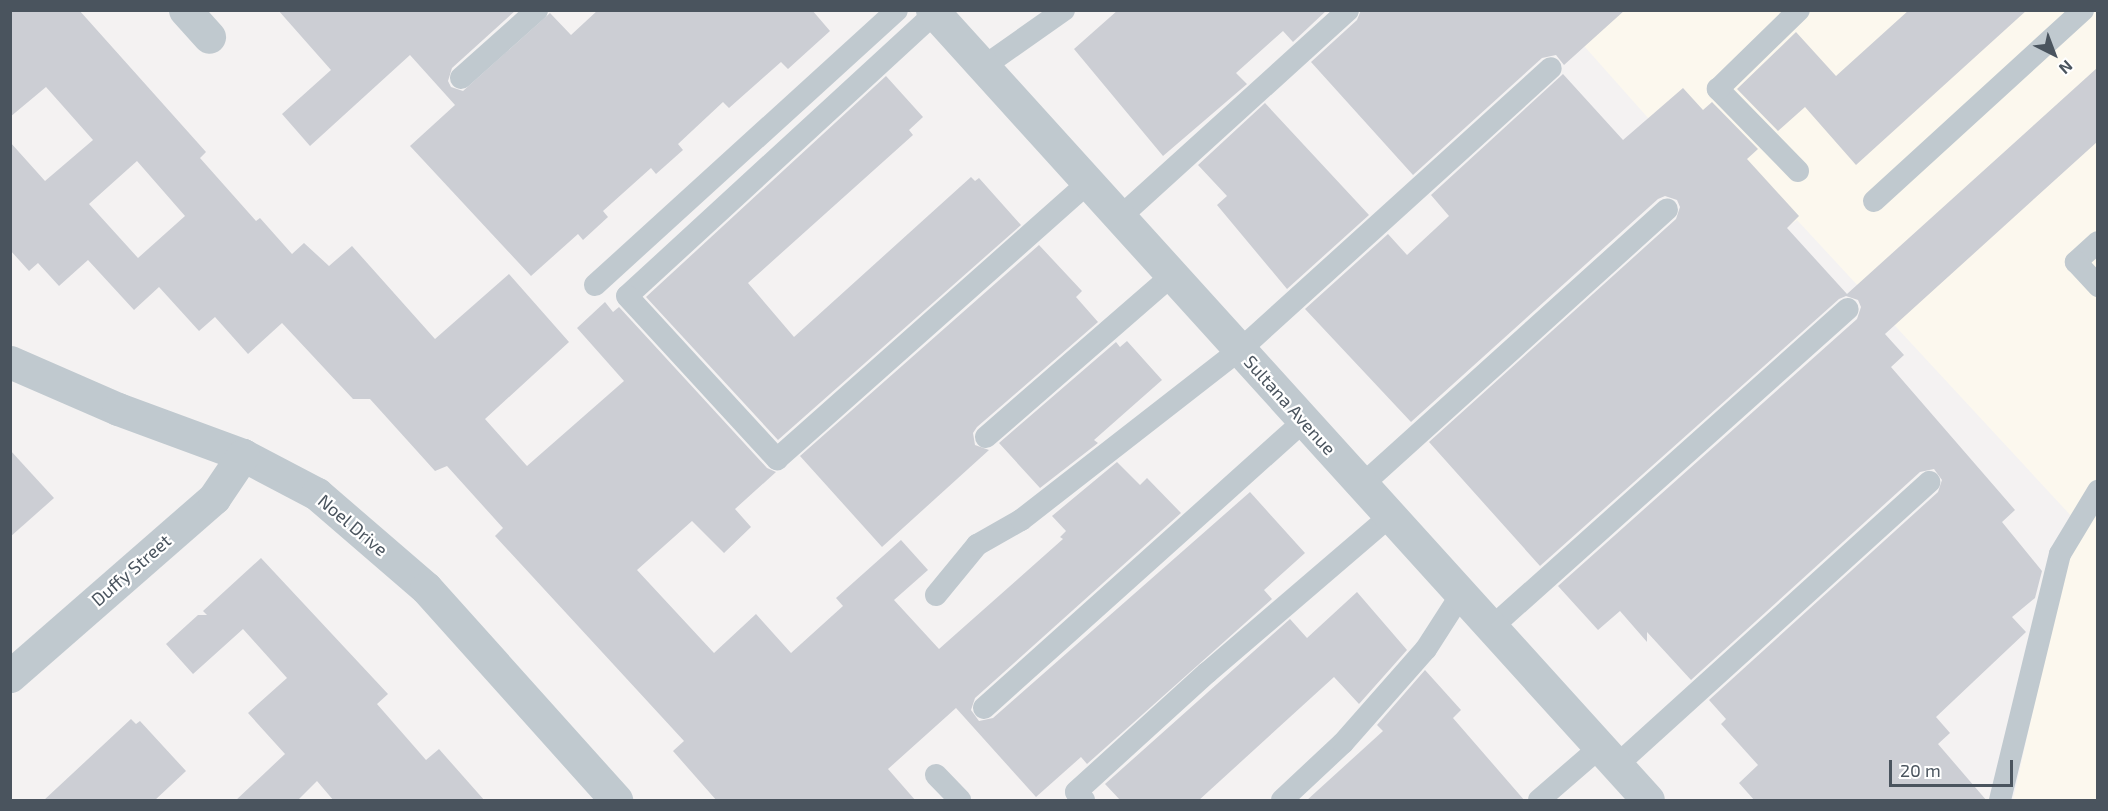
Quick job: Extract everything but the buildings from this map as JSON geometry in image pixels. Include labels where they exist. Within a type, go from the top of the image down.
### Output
[{"type":"street","points":[[185,10],[209,37]]},
{"type":"street","name":"Sultana Avenue","points":[[934,12],[1648,801]]},
{"type":"street","name":"Noel Drive","points":[[10,362],[118,409],[243,455],[317,494],[426,588],[616,801]]},
{"type":"street","name":"Duffy Street","points":[[10,676],[214,498],[243,455]]},
{"type":"lane","points":[[461,78],[537,10]]},
{"type":"lane","points":[[595,285],[897,10]]},
{"type":"lane","points":[[982,67],[1064,10]]},
{"type":"lane","points":[[1119,218],[1348,10]]},
{"type":"lane","points":[[1798,171],[1718,89],[1800,10]]},
{"type":"lane","points":[[1874,201],[2083,10]]},
{"type":"lane","points":[[934,12],[627,296],[777,459],[1088,183]]},
{"type":"lane","points":[[936,595],[977,545],[1021,520],[1241,349],[1551,68]]},
{"type":"lane","points":[[1362,485],[1667,210]]},
{"type":"lane","points":[[2097,242],[2076,262],[2097,286]]},
{"type":"lane","points":[[986,436],[1171,276]]},
{"type":"lane","points":[[1492,627],[1848,309]]},
{"type":"lane","points":[[984,708],[1304,421]]},
{"type":"lane","points":[[1539,801],[1607,757],[1929,482]]},
{"type":"lane","points":[[2000,801],[2060,554],[2097,491]]},
{"type":"lane","points":[[1084,801],[1076,792],[1207,673],[1390,516]]},
{"type":"lane","points":[[1282,801],[1343,743],[1426,649],[1462,593]]},
{"type":"lane","points":[[936,775],[956,799]]},
{"type":"shaded area","points":[[1553,11],[2097,11],[2098,475],[2074,519],[1797,220],[1761,245]]},
{"type":"shaded area","points":[[2097,510],[2097,800],[2013,800],[2065,567]]}]
